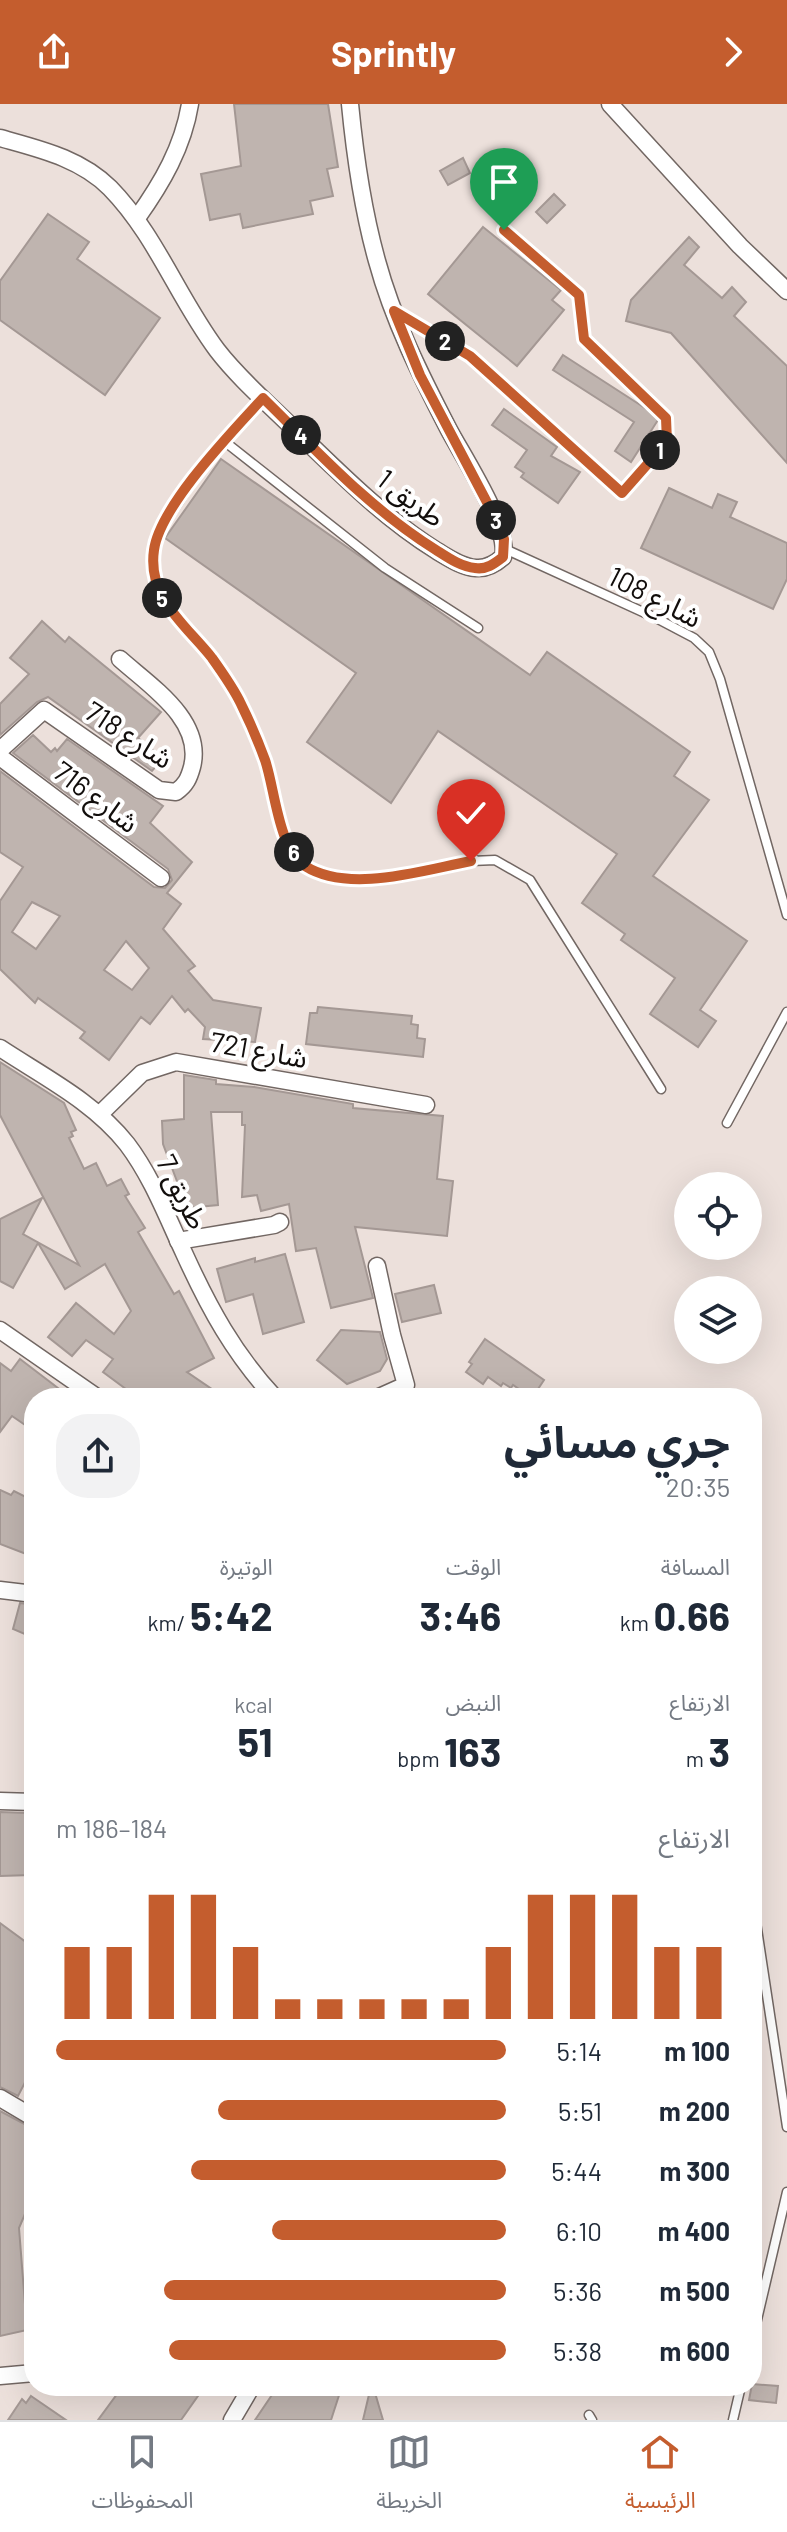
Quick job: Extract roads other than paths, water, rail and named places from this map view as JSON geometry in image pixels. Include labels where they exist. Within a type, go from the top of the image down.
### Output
[{"type":"street","points":[[137,218],[169,168],[182,140],[190,104]]},
{"type":"street","name":"طريق 1","points":[[0,138],[56,154],[86,169],[108,185],[137,218],[218,351],[369,503],[405,531],[446,556],[474,568],[493,565],[503,557],[505,549],[500,527],[420,375],[377,262],[350,104]]},
{"type":"street","points":[[610,104],[740,246],[785,287]]},
{"type":"street","name":"شارع 718","points":[[0,750],[44,710],[159,790],[176,792],[185,786],[195,755],[192,738],[173,706],[120,659]]},
{"type":"street","name":"شارع 716","points":[[0,757],[161,878]]},
{"type":"street","name":"7 طريق","points":[[0,1048],[100,1114],[128,1146],[157,1194],[230,1344],[267,1388]]},
{"type":"street","name":"شارع 721","points":[[100,1114],[142,1073],[176,1062],[426,1105]]},
{"type":"street","points":[[178,1241],[280,1222]]},
{"type":"street","points":[[377,1266],[406,1385],[399,1388]]},
{"type":"street","points":[[0,1330],[84,1388]]},
{"type":"street","points":[[0,1590],[24,1593]]},
{"type":"street","points":[[0,1801],[24,1802]]},
{"type":"street","points":[[0,2098],[24,2112]]},
{"type":"street","points":[[1,2378],[24,2375]]},
{"type":"street","points":[[232,2420],[246,2396]]},
{"type":"lane","points":[[394,311],[470,356],[622,493],[667,442],[666,418],[584,339],[579,295],[504,230]]},
{"type":"lane","points":[[263,398],[203,465],[160,530],[154,551],[154,570],[159,593],[171,612],[212,659],[240,702],[266,762],[284,837],[302,865],[332,878],[389,877],[471,861],[495,860],[530,880],[661,1089]]},
{"type":"lane","points":[[224,441],[385,568],[478,628]]},
{"type":"lane","name":"شارع 108","points":[[505,549],[656,618],[694,638],[709,652],[720,679],[787,915]]},
{"type":"lane","points":[[727,1123],[787,1012]]},
{"type":"lane","points":[[762,1962],[787,2127]]},
{"type":"lane","points":[[762,2298],[787,2192]]},
{"type":"lane","points":[[733,2420],[739,2396]]}]
